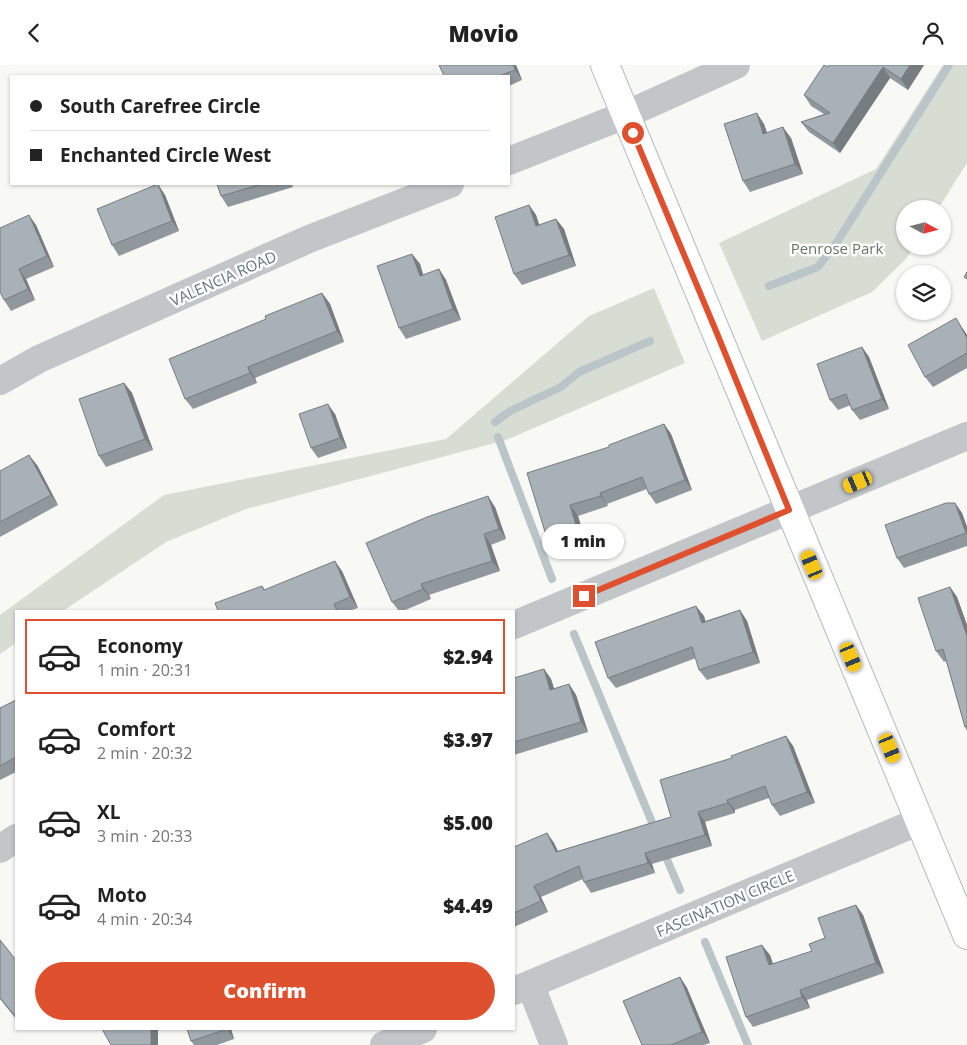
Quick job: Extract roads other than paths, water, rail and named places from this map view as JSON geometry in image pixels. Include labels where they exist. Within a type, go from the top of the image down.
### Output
[{"type":"main road","points":[[605,65],[789,510],[964,921]]},
{"type":"street","points":[[510,161],[625,115],[736,65]]},
{"type":"street","name":"VALENCIA ROAD","points":[[0,381],[39,359],[309,239],[447,185]]},
{"type":"street","points":[[515,625],[967,436]]},
{"type":"street","name":"FASCINATION CIRCLE","points":[[554,1045],[522,987],[920,821]]},
{"type":"street","points":[[0,849],[15,839]]},
{"type":"street","points":[[384,1045],[421,1030]]},
{"type":"waterway","points":[[769,286],[818,267],[837,242],[949,65]]},
{"type":"waterway","points":[[495,422],[510,411],[561,387],[579,372],[650,341]]},
{"type":"waterway","points":[[498,437],[552,579]]},
{"type":"waterway","points":[[574,634],[656,832]]},
{"type":"waterway","points":[[663,850],[680,890]]},
{"type":"waterway","points":[[705,942],[748,1045]]},
{"type":"park label","name":"Penrose Park","points":[[837,248]]}]
